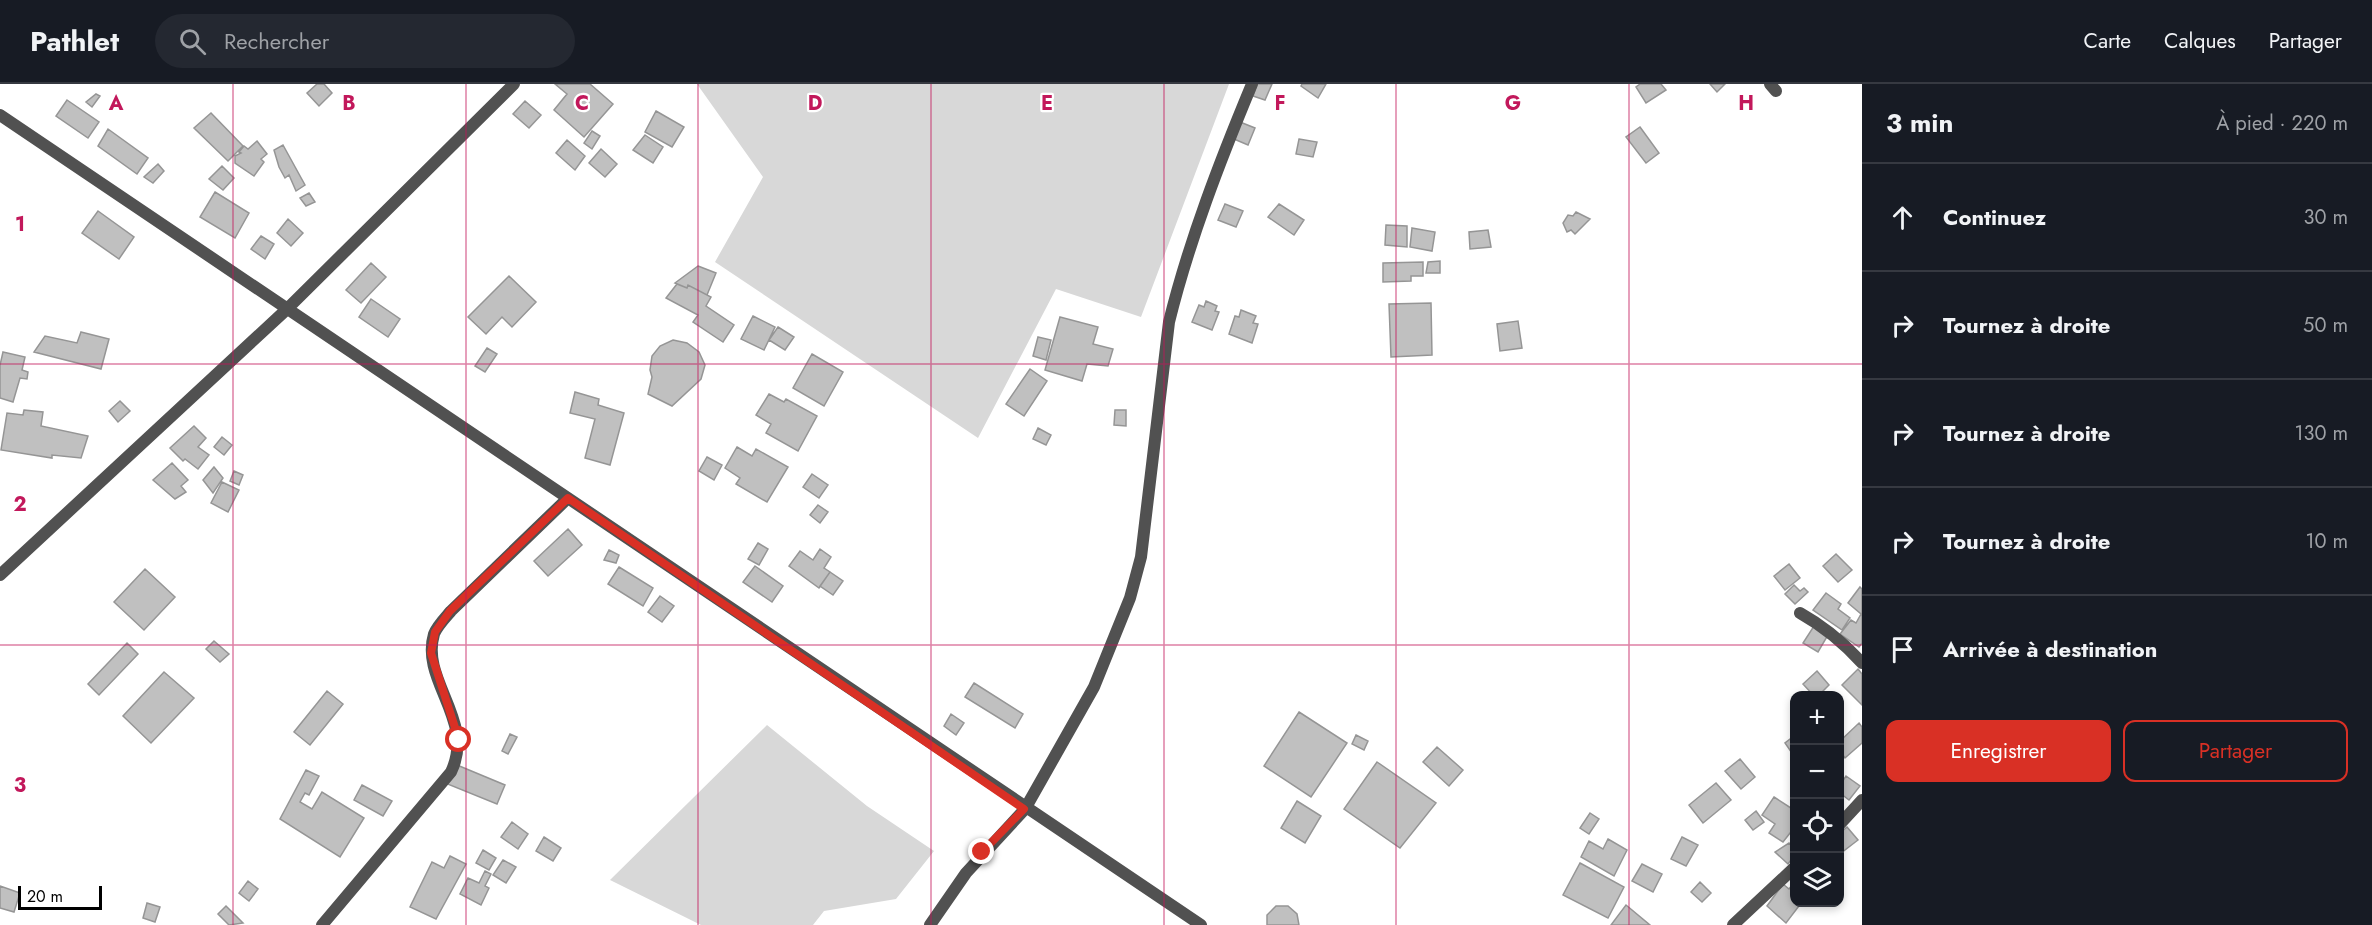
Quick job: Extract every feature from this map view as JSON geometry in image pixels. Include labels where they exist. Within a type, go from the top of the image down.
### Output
[{"type":"street","points":[[0,575],[286,310],[514,84]]},
{"type":"street","points":[[930,925],[966,873],[1024,809],[1094,687],[1130,598],[1141,557],[1169,322],[1178,285],[1234,127],[1252,84]]},
{"type":"street","points":[[0,116],[568,498],[1024,809],[1201,925]]},
{"type":"street","points":[[322,925],[451,772],[458,756],[459,740],[431,653],[435,632],[450,611],[568,498]]},
{"type":"street","points":[[1800,613],[1838,637],[1862,663]]},
{"type":"street","points":[[1844,819],[1862,800]]},
{"type":"street","points":[[1733,925],[1790,872]]},
{"type":"shaded area","points":[[697,84],[1229,84],[1141,317],[1056,289],[978,438],[715,262],[763,177]]},
{"type":"shaded area","points":[[767,725],[867,806],[934,851],[896,899],[824,911],[813,925],[701,925],[610,880]]},
{"type":"building","points":[[317,84],[324,84],[332,93],[319,106],[307,93]]},
{"type":"building","points":[[555,84],[590,84],[613,104],[584,137],[554,110],[567,94]]},
{"type":"building","points":[[1257,84],[1272,84],[1265,100],[1253,96]]},
{"type":"building","points":[[1302,84],[1326,84],[1318,98],[1301,86]]},
{"type":"building","points":[[1640,84],[1661,84],[1666,90],[1646,103],[1636,87]]},
{"type":"building","points":[[1710,84],[1725,84],[1717,92]]},
{"type":"building","points":[[96,94],[100,96],[92,107],[86,102]]},
{"type":"building","points":[[67,100],[99,122],[88,138],[56,116]]},
{"type":"building","points":[[525,101],[541,115],[529,128],[513,114]]},
{"type":"building","points":[[656,111],[684,127],[672,147],[645,132]]},
{"type":"building","points":[[211,113],[243,146],[228,161],[194,128]]},
{"type":"building","points":[[1240,122],[1255,128],[1248,145],[1234,139]]},
{"type":"building","points":[[1640,127],[1659,153],[1646,163],[1626,137]]},
{"type":"building","points":[[108,129],[148,158],[137,174],[98,146]]},
{"type":"building","points":[[592,131],[600,136],[592,149],[584,143]]},
{"type":"building","points":[[645,135],[663,147],[653,163],[633,150]]},
{"type":"building","points":[[1299,139],[1317,142],[1313,157],[1296,154]]},
{"type":"building","points":[[567,140],[585,156],[575,170],[556,153]]},
{"type":"building","points":[[257,141],[267,154],[261,159],[264,162],[254,176],[235,163],[235,156],[241,153],[239,152],[244,146],[248,149]]},
{"type":"building","points":[[283,145],[305,185],[296,191],[289,175],[285,178],[279,167],[274,150]]},
{"type":"building","points":[[601,149],[617,164],[605,177],[589,163]]},
{"type":"building","points":[[158,164],[164,171],[153,183],[144,177]]},
{"type":"building","points":[[222,166],[234,178],[223,190],[209,179]]},
{"type":"building","points":[[215,192],[249,213],[235,238],[200,217]]},
{"type":"building","points":[[309,193],[315,202],[306,206],[300,198]]},
{"type":"building","points":[[1225,204],[1243,211],[1236,227],[1218,220]]},
{"type":"building","points":[[1279,204],[1304,220],[1294,235],[1268,217]]},
{"type":"building","points":[[98,211],[134,237],[119,259],[82,233]]},
{"type":"building","points":[[1576,212],[1590,219],[1575,234],[1571,230],[1567,232],[1563,223],[1568,215],[1573,216]]},
{"type":"building","points":[[288,219],[303,233],[291,246],[277,233]]},
{"type":"building","points":[[1386,225],[1407,226],[1407,247],[1385,245]]},
{"type":"building","points":[[1412,228],[1435,232],[1432,251],[1410,247]]},
{"type":"building","points":[[1488,230],[1491,247],[1470,249],[1469,232]]},
{"type":"building","points":[[261,236],[274,244],[265,259],[251,249]]},
{"type":"building","points":[[1440,261],[1440,273],[1426,273],[1428,262]]},
{"type":"building","points":[[1423,262],[1423,276],[1411,276],[1411,281],[1383,282],[1383,263]]},
{"type":"building","points":[[371,263],[386,277],[361,303],[346,290]]},
{"type":"building","points":[[698,266],[716,273],[707,295],[688,285],[687,288],[675,283]]},
{"type":"building","points":[[509,276],[536,302],[512,327],[502,317],[486,334],[468,317]]},
{"type":"building","points":[[677,284],[687,288],[688,285],[711,297],[706,306],[734,325],[723,342],[693,322],[698,315],[666,298]]},
{"type":"building","points":[[371,299],[400,319],[388,337],[359,317]]},
{"type":"building","points":[[1206,301],[1217,306],[1215,311],[1219,312],[1212,330],[1192,322],[1199,305],[1204,307]]},
{"type":"building","points":[[1431,303],[1432,355],[1391,357],[1389,304]]},
{"type":"building","points":[[1241,310],[1256,316],[1253,323],[1258,324],[1252,343],[1229,334],[1235,316],[1239,317]]},
{"type":"building","points":[[753,316],[775,327],[764,350],[741,339]]},
{"type":"building","points":[[1060,317],[1098,327],[1093,344],[1113,349],[1108,366],[1087,364],[1082,381],[1045,370]]},
{"type":"building","points":[[1518,321],[1522,348],[1500,351],[1497,324]]},
{"type":"building","points":[[778,327],[794,337],[785,350],[769,340]]},
{"type":"building","points":[[81,332],[109,339],[101,369],[34,352],[45,336],[77,343]]},
{"type":"building","points":[[1038,337],[1051,340],[1046,360],[1033,356]]},
{"type":"building","points":[[673,340],[687,343],[699,352],[705,365],[701,379],[672,406],[648,394],[652,377],[650,370],[652,356],[660,346]]},
{"type":"building","points":[[487,348],[497,354],[485,372],[475,366]]},
{"type":"building","points":[[3,352],[25,357],[22,370],[28,372],[27,379],[20,378],[13,402],[0,398],[0,365]]},
{"type":"building","points":[[812,354],[843,372],[824,406],[793,388]]},
{"type":"building","points":[[1030,369],[1047,381],[1024,416],[1006,404]]},
{"type":"building","points":[[575,392],[599,399],[598,405],[624,413],[610,465],[585,458],[595,419],[570,413]]},
{"type":"building","points":[[769,394],[784,402],[786,399],[817,416],[798,451],[766,433],[771,424],[756,415]]},
{"type":"building","points":[[120,401],[130,411],[118,422],[109,411]]},
{"type":"building","points":[[24,410],[43,412],[41,426],[88,436],[81,458],[52,455],[52,458],[1,450],[7,413],[23,415]]},
{"type":"building","points":[[1115,410],[1126,410],[1126,426],[1114,425]]},
{"type":"building","points":[[194,426],[206,438],[198,447],[209,455],[198,469],[185,459],[183,461],[170,448]]},
{"type":"building","points":[[1038,428],[1051,435],[1046,445],[1033,439]]},
{"type":"building","points":[[222,437],[232,445],[224,455],[214,447]]},
{"type":"building","points":[[737,447],[752,456],[756,449],[788,467],[767,502],[736,484],[740,478],[725,468]]},
{"type":"building","points":[[707,457],[722,465],[714,480],[699,471]]},
{"type":"building","points":[[172,463],[188,480],[181,486],[186,492],[175,499],[153,480]]},
{"type":"building","points":[[214,467],[223,478],[213,493],[203,480]]},
{"type":"building","points":[[234,471],[243,475],[239,485],[230,481]]},
{"type":"building","points":[[812,474],[828,485],[819,498],[803,487]]},
{"type":"building","points":[[222,482],[239,490],[228,512],[211,503]]},
{"type":"building","points":[[818,505],[828,512],[820,523],[810,515]]},
{"type":"building","points":[[568,529],[582,545],[548,576],[534,561]]},
{"type":"building","points":[[758,543],[768,549],[759,565],[748,559]]},
{"type":"building","points":[[820,549],[831,557],[824,568],[830,572],[819,588],[789,566],[800,551],[813,560]]},
{"type":"building","points":[[609,550],[619,555],[616,563],[604,560]]},
{"type":"building","points":[[1836,554],[1852,570],[1838,582],[1823,566]]},
{"type":"building","points":[[1789,564],[1800,578],[1785,590],[1774,576]]},
{"type":"building","points":[[755,566],[783,586],[772,602],[743,582]]},
{"type":"building","points":[[619,567],[653,588],[643,606],[608,584]]},
{"type":"building","points":[[145,569],[175,597],[144,630],[114,602]]},
{"type":"building","points":[[830,572],[843,581],[833,595],[820,586]]},
{"type":"building","points":[[1794,585],[1800,591],[1804,588],[1808,592],[1795,604],[1785,594]]},
{"type":"building","points":[[1860,587],[1862,589],[1862,643],[1859,647],[1840,634],[1851,620],[1856,623],[1861,614],[1848,603]]},
{"type":"building","points":[[1826,593],[1841,604],[1838,609],[1850,618],[1842,630],[1813,610]]},
{"type":"building","points":[[660,596],[674,606],[662,622],[648,612]]},
{"type":"building","points":[[1814,626],[1828,635],[1818,652],[1803,643]]},
{"type":"building","points":[[214,641],[229,654],[220,662],[206,649]]},
{"type":"building","points":[[127,643],[138,654],[99,695],[88,684]]},
{"type":"building","points":[[1858,669],[1862,674],[1862,705],[1842,685]]},
{"type":"building","points":[[1817,671],[1829,685],[1823,691],[1809,691],[1803,684]]},
{"type":"building","points":[[164,672],[194,698],[151,743],[123,716]]},
{"type":"building","points":[[974,683],[1023,714],[1015,728],[965,697]]},
{"type":"building","points":[[327,691],[343,704],[310,745],[294,732]]},
{"type":"building","points":[[1299,712],[1347,743],[1311,797],[1264,766]]},
{"type":"building","points":[[951,714],[964,723],[956,735],[944,726]]},
{"type":"building","points":[[1859,723],[1862,727],[1862,743],[1845,758],[1844,757],[1844,737]]},
{"type":"building","points":[[510,734],[517,737],[508,754],[502,751]]},
{"type":"building","points":[[1356,735],[1368,741],[1364,750],[1352,744]]},
{"type":"building","points":[[1790,739],[1790,750],[1785,743]]},
{"type":"building","points":[[1437,747],[1463,770],[1449,786],[1423,762]]},
{"type":"building","points":[[1740,759],[1755,777],[1741,789],[1725,771]]},
{"type":"building","points":[[1377,762],[1436,803],[1400,848],[1344,809]]},
{"type":"building","points":[[457,765],[505,785],[497,804],[445,783]]},
{"type":"building","points":[[306,770],[319,776],[309,795],[305,793],[300,802],[312,809],[322,792],[364,818],[340,857],[280,819]]},
{"type":"building","points":[[1846,776],[1860,786],[1849,800],[1844,796]]},
{"type":"building","points":[[1716,783],[1731,800],[1703,823],[1689,805]]},
{"type":"building","points":[[362,785],[392,801],[383,816],[354,800]]},
{"type":"building","points":[[1774,797],[1790,807],[1790,833],[1783,842],[1769,833],[1775,824],[1762,815]]},
{"type":"building","points":[[1297,801],[1321,816],[1305,843],[1281,828]]},
{"type":"building","points":[[1756,811],[1764,822],[1753,830],[1745,820]]},
{"type":"building","points":[[1590,813],[1599,819],[1589,834],[1580,828]]},
{"type":"building","points":[[512,822],[528,834],[518,849],[501,837]]},
{"type":"building","points":[[1847,827],[1858,840],[1844,851],[1844,830]]},
{"type":"building","points":[[544,837],[561,848],[553,861],[536,851]]},
{"type":"building","points":[[1682,837],[1698,845],[1686,866],[1671,859]]},
{"type":"building","points":[[1608,839],[1627,850],[1614,876],[1581,857],[1589,841],[1603,849]]},
{"type":"building","points":[[1789,843],[1790,861],[1788,864],[1775,852]]},
{"type":"building","points":[[483,850],[496,858],[489,870],[476,863]]},
{"type":"building","points":[[450,856],[466,864],[436,919],[410,907],[432,862],[444,868]]},
{"type":"building","points":[[503,860],[516,867],[506,883],[493,875]]},
{"type":"building","points":[[1580,863],[1624,887],[1608,918],[1563,895]]},
{"type":"building","points":[[1642,864],[1662,874],[1653,892],[1632,881]]},
{"type":"building","points":[[485,871],[491,874],[485,886],[489,888],[481,905],[460,894],[468,878],[479,883]]},
{"type":"building","points":[[248,881],[258,889],[249,901],[239,893]]},
{"type":"building","points":[[1700,882],[1711,893],[1702,902],[1691,892]]},
{"type":"building","points":[[1783,884],[1790,888],[1790,907],[1798,907],[1786,923],[1767,906]]},
{"type":"building","points":[[0,886],[20,893],[14,912],[0,908]]},
{"type":"building","points":[[147,903],[160,907],[155,922],[143,918]]},
{"type":"building","points":[[1626,905],[1650,925],[1611,925]]},
{"type":"building","points":[[226,906],[243,923],[229,925],[218,914]]},
{"type":"building","points":[[1276,906],[1288,906],[1297,914],[1299,925],[1267,925],[1267,915]]},
{"type":"route","points":[[459,740],[431,653],[435,632],[450,611],[568,498],[1024,809],[982,852]]}]
